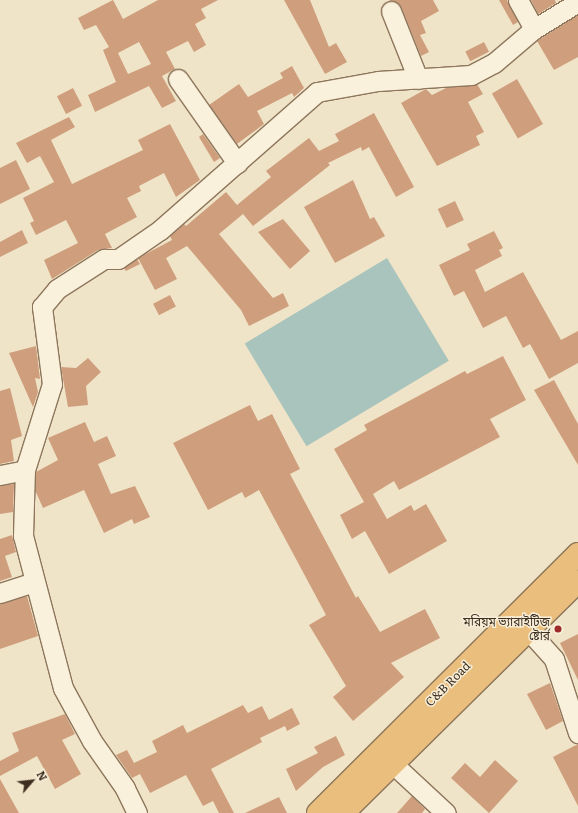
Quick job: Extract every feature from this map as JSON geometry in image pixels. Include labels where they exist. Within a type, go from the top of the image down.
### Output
[{"type":"highway","name":"C&B Road","points":[[318,813],[578,554]]},
{"type":"highway","name":"C&B Road","points":[[344,813],[578,580]]},
{"type":"street","points":[[518,0],[534,29]]},
{"type":"street","points":[[137,813],[125,788],[92,741],[63,688],[33,582],[23,536],[25,470],[52,384],[42,307],[56,289],[104,259],[118,259],[160,230],[317,92],[418,79],[471,75],[494,63],[534,29],[578,2]]},
{"type":"street","points":[[391,11],[418,79]]},
{"type":"street","points":[[178,78],[237,163]]},
{"type":"street","points":[[0,475],[25,470]]},
{"type":"street","points":[[0,593],[33,582]]},
{"type":"street","points":[[528,630],[554,659],[578,733]]},
{"type":"street","points":[[393,764],[446,813]]},
{"type":"water","points":[[387,258],[449,361],[307,446],[245,343]]},
{"type":"building","points":[[113,0],[123,19],[158,0],[218,0],[201,9],[206,18],[195,24],[206,45],[194,52],[188,41],[166,52],[175,69],[162,76],[176,101],[162,108],[149,86],[95,112],[88,95],[116,82],[103,50],[109,47],[96,25],[84,30],[78,18]],"holes":[[[139,42],[151,64],[128,74],[118,53]]]},
{"type":"building","points":[[284,0],[310,0],[329,47],[336,43],[347,62],[325,74]]},
{"type":"building","points":[[389,0],[433,0],[439,11],[421,21],[426,33],[420,35],[429,52],[421,56],[401,7]]},
{"type":"building","points":[[499,0],[507,0],[518,22],[513,25]]},
{"type":"building","points":[[531,0],[555,0],[556,3],[538,14]]},
{"type":"building","points":[[578,15],[578,57],[554,70],[537,41]]},
{"type":"building","points":[[484,42],[489,52],[470,61],[465,52]]},
{"type":"building","points":[[292,66],[304,88],[294,97],[292,93],[257,111],[264,124],[237,144],[209,105],[239,84],[248,97],[283,78],[280,73]]},
{"type":"building","points":[[517,79],[543,124],[518,139],[492,94]]},
{"type":"building","points":[[477,84],[483,94],[468,102],[484,132],[476,136],[480,145],[437,166],[401,103],[426,89],[432,95],[446,88]]},
{"type":"building","points":[[73,88],[82,106],[66,114],[57,96]]},
{"type":"building","points":[[374,113],[414,187],[396,197],[369,147],[362,151],[361,147],[328,163],[330,165],[253,226],[243,214],[219,234],[273,298],[283,293],[289,306],[249,326],[241,310],[187,246],[166,258],[177,279],[155,290],[138,258],[172,240],[170,236],[184,224],[186,226],[226,192],[237,205],[271,177],[266,171],[309,138],[319,151],[339,141],[335,134]]},
{"type":"building","points":[[69,117],[75,127],[51,140],[72,184],[143,150],[138,140],[170,124],[200,180],[176,197],[164,173],[139,186],[141,191],[127,198],[137,217],[105,234],[112,248],[98,250],[52,279],[44,260],[78,243],[66,220],[36,235],[30,223],[34,221],[23,198],[54,182],[40,156],[27,163],[16,143]]},
{"type":"building","points":[[203,134],[220,158],[214,162],[199,137]]},
{"type":"building","points":[[16,160],[30,189],[0,204],[0,168]]},
{"type":"building","points":[[353,180],[370,219],[374,217],[385,236],[335,263],[304,207]]},
{"type":"building","points":[[455,201],[464,220],[447,228],[438,209]]},
{"type":"building","points":[[283,219],[310,251],[290,269],[258,232]]},
{"type":"building","points":[[22,230],[28,243],[0,257],[0,242]]},
{"type":"building","points":[[494,231],[503,248],[499,250],[502,256],[475,270],[485,292],[523,272],[561,340],[578,331],[578,363],[549,379],[530,344],[523,348],[506,316],[483,328],[464,291],[454,296],[439,265],[470,250],[467,244]]},
{"type":"building","points":[[137,259],[140,264],[126,271],[124,268]]},
{"type":"building","points":[[170,295],[176,307],[159,315],[153,304]]},
{"type":"building","points":[[36,346],[40,379],[35,378],[38,392],[33,407],[9,353]]},
{"type":"building","points":[[503,356],[526,400],[490,419],[500,437],[399,490],[394,481],[373,494],[387,519],[411,505],[414,511],[426,504],[447,541],[389,574],[365,531],[352,539],[340,515],[364,502],[334,449],[367,430],[364,425],[465,371],[467,374]]},
{"type":"building","points":[[88,358],[101,372],[86,386],[88,405],[68,407],[61,367],[76,368]]},
{"type":"building","points":[[554,380],[578,424],[578,465],[534,390]]},
{"type":"building","points":[[10,388],[22,436],[11,440],[14,461],[0,464],[0,391]]},
{"type":"building","points":[[250,405],[258,421],[272,414],[300,469],[290,474],[356,598],[358,596],[380,632],[425,609],[440,638],[391,663],[404,677],[353,721],[333,697],[346,686],[309,625],[326,615],[259,490],[245,498],[242,492],[208,510],[173,443]]},
{"type":"building","points":[[85,422],[94,442],[107,436],[116,456],[98,464],[111,494],[135,486],[150,517],[134,524],[132,519],[104,533],[84,490],[43,508],[35,490],[36,472],[58,460],[48,438]]},
{"type":"building","points":[[14,484],[13,512],[0,514],[0,486]]},
{"type":"building","points":[[12,535],[16,552],[5,556],[12,577],[0,581],[0,539]]},
{"type":"building","points":[[27,596],[38,636],[0,649],[0,604]]},
{"type":"building","points":[[578,634],[578,680],[560,643]]},
{"type":"building","points":[[550,683],[563,721],[546,730],[527,694]]},
{"type":"building","points":[[243,705],[248,713],[262,706],[269,720],[292,708],[300,724],[287,731],[285,726],[260,738],[262,742],[211,769],[234,813],[219,813],[213,801],[203,806],[186,775],[150,793],[140,774],[132,778],[116,755],[127,750],[134,763],[157,752],[152,741],[183,725],[187,733]]},
{"type":"building","points":[[65,714],[75,734],[62,740],[81,774],[55,789],[37,756],[0,776],[0,761],[19,751],[12,733]]},
{"type":"building","points":[[336,736],[345,755],[323,767],[296,791],[286,769],[318,753],[314,747]]},
{"type":"building","points":[[578,744],[578,806],[553,757]]},
{"type":"building","points":[[495,760],[518,781],[489,813],[451,778],[465,763],[480,777]]},
{"type":"building","points":[[0,779],[19,813],[0,813]]},
{"type":"building","points":[[412,796],[425,809],[422,813],[397,813]]},
{"type":"building","points":[[279,797],[287,813],[245,813]]},
{"type":"place","name":"মরিয়ম ভ্যারাইটিজ ষ্টোর্র","points":[[558,629]]}]
